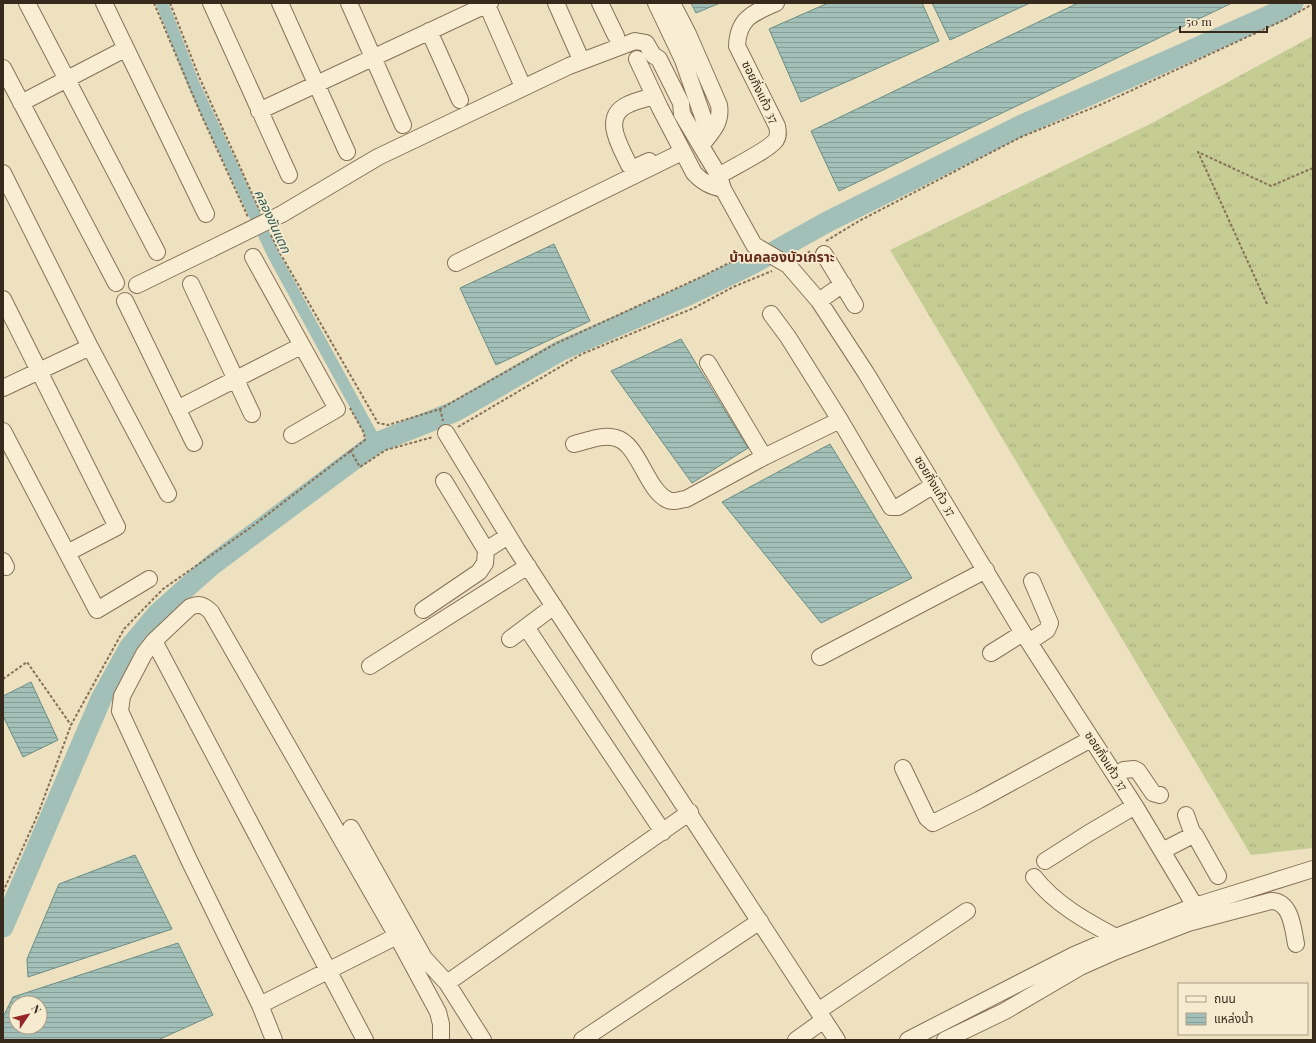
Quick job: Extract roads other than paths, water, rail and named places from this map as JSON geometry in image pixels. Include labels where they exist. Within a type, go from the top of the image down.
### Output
[{"type":"street","points":[[27,3],[157,252]]},
{"type":"street","points":[[104,3],[206,214]]},
{"type":"street","points":[[211,3],[289,176]]},
{"type":"street","points":[[280,3],[347,152]]},
{"type":"street","points":[[349,3],[404,125]]},
{"type":"street","points":[[556,3],[579,55]]},
{"type":"street","points":[[600,3],[616,36]]},
{"type":"street","points":[[656,3],[681,36]]},
{"type":"street","points":[[137,285],[282,214],[378,157],[569,66],[635,42],[646,43],[645,56],[650,63],[681,150],[701,180],[709,186],[721,182],[705,140],[690,57],[681,36],[672,3]]},
{"type":"street","name":"ซอยกิ่งแก้ว 37","points":[[776,3],[754,13],[746,19],[738,34],[737,46],[777,126],[777,138],[775,142],[721,182],[754,245],[788,265],[819,301],[866,373],[1026,637],[1135,806],[1195,906]]},
{"type":"street","points":[[259,112],[428,31],[489,4],[520,80]]},
{"type":"street","points":[[428,31],[460,100]]},
{"type":"street","points":[[21,103],[125,49]]},
{"type":"street","points":[[3,68],[116,283],[116,294],[125,301],[194,443]]},
{"type":"street","points":[[681,150],[636,167],[629,165],[613,128],[617,114],[627,106],[666,106],[705,140]]},
{"type":"street","points":[[456,263],[681,150]]},
{"type":"street","points":[[3,173],[90,347],[168,494]]},
{"type":"street","points":[[819,249],[843,284],[855,305]]},
{"type":"street","points":[[253,257],[336,409],[292,435]]},
{"type":"street","points":[[116,283],[122,279],[129,278],[137,285]]},
{"type":"street","points":[[191,284],[252,414]]},
{"type":"street","points":[[819,301],[843,284]]},
{"type":"street","points":[[125,301],[136,296],[137,285]]},
{"type":"street","points":[[3,299],[117,527],[67,553]]},
{"type":"street","points":[[771,314],[788,337],[840,420],[891,507],[898,507],[934,485]]},
{"type":"street","points":[[177,409],[301,346]]},
{"type":"street","points":[[3,388],[90,347]]},
{"type":"street","points":[[708,363],[764,457]]},
{"type":"street","points":[[574,444],[600,437],[618,438],[629,448],[659,493],[669,501],[676,501],[686,499],[764,457],[840,420]]},
{"type":"street","points":[[3,431],[97,610],[149,579]]},
{"type":"street","points":[[446,433],[508,536],[690,812],[837,1040]]},
{"type":"street","points":[[423,610],[479,572],[485,563],[486,550],[444,481]]},
{"type":"street","points":[[486,550],[508,536]]},
{"type":"street","points":[[370,666],[528,566]]},
{"type":"street","points":[[820,658],[986,570]]},
{"type":"street","points":[[991,653],[1026,637],[1047,630],[1050,623],[1032,581]]},
{"type":"street","points":[[274,1040],[260,1005],[185,852],[120,711],[122,696],[144,654],[154,641],[190,607],[201,604],[210,612],[397,936],[438,1012],[441,1024],[440,1040]]},
{"type":"street","points":[[510,639],[554,606]]},
{"type":"street","points":[[526,627],[663,832]]},
{"type":"street","points":[[154,641],[365,1040]]},
{"type":"street","points":[[904,768],[927,818],[933,823],[979,800],[1091,739]]},
{"type":"street","points":[[1115,775],[1124,770],[1134,769],[1138,772],[1152,793],[1160,795]]},
{"type":"street","points":[[1045,861],[1135,806]]},
{"type":"street","points":[[447,983],[690,812]]},
{"type":"street","points":[[1186,815],[1192,835]]},
{"type":"street","points":[[351,828],[424,958],[447,983],[483,1040]]},
{"type":"street","points":[[1162,851],[1192,835],[1197,836],[1218,876]]},
{"type":"street","points":[[908,1040],[1074,955],[1116,937],[1195,906],[1313,869]]},
{"type":"street","points":[[1034,877],[1056,900],[1089,922],[1116,937]]},
{"type":"street","points":[[945,1040],[1005,1011],[1080,967],[1123,948],[1195,921],[1271,901],[1279,901],[1284,905],[1289,915],[1296,944]]},
{"type":"street","points":[[796,1040],[821,1016],[967,911]]},
{"type":"street","points":[[582,1040],[760,921]]},
{"type":"street","points":[[260,1005],[397,936]]},
{"type":"water","points":[[691,3],[720,3],[696,13]]},
{"type":"water","points":[[828,3],[922,3],[939,41],[801,102],[769,29]]},
{"type":"water","points":[[932,3],[1030,3],[950,40]]},
{"type":"water","points":[[1078,3],[1232,3],[839,191],[811,131]]},
{"type":"water","points":[[554,244],[590,321],[496,365],[460,288]]},
{"type":"water","points":[[681,339],[748,448],[692,483],[611,371]]},
{"type":"water","points":[[830,444],[912,578],[821,623],[722,502]]},
{"type":"water","points":[[31,682],[58,740],[23,757],[3,716],[3,696]]},
{"type":"water","points":[[135,855],[172,929],[28,977],[27,959],[59,884]]},
{"type":"water","points":[[178,943],[213,1015],[158,1040],[3,1040],[3,1017],[8,1007],[8,1035],[48,1035],[48,995],[19,995]]},
{"type":"waterway","name":"คลองขันแตก","points":[[162,3],[194,85],[274,256],[376,443]]},
{"type":"waterway","points":[[3,927],[101,699],[129,648],[158,613],[212,565],[376,443],[456,411],[560,351],[686,296],[752,264],[827,222],[1024,124],[1280,11],[1293,3]]},
{"type":"district","name":"บ้านคลองบัวเกราะ","points":[[782,257]]}]
